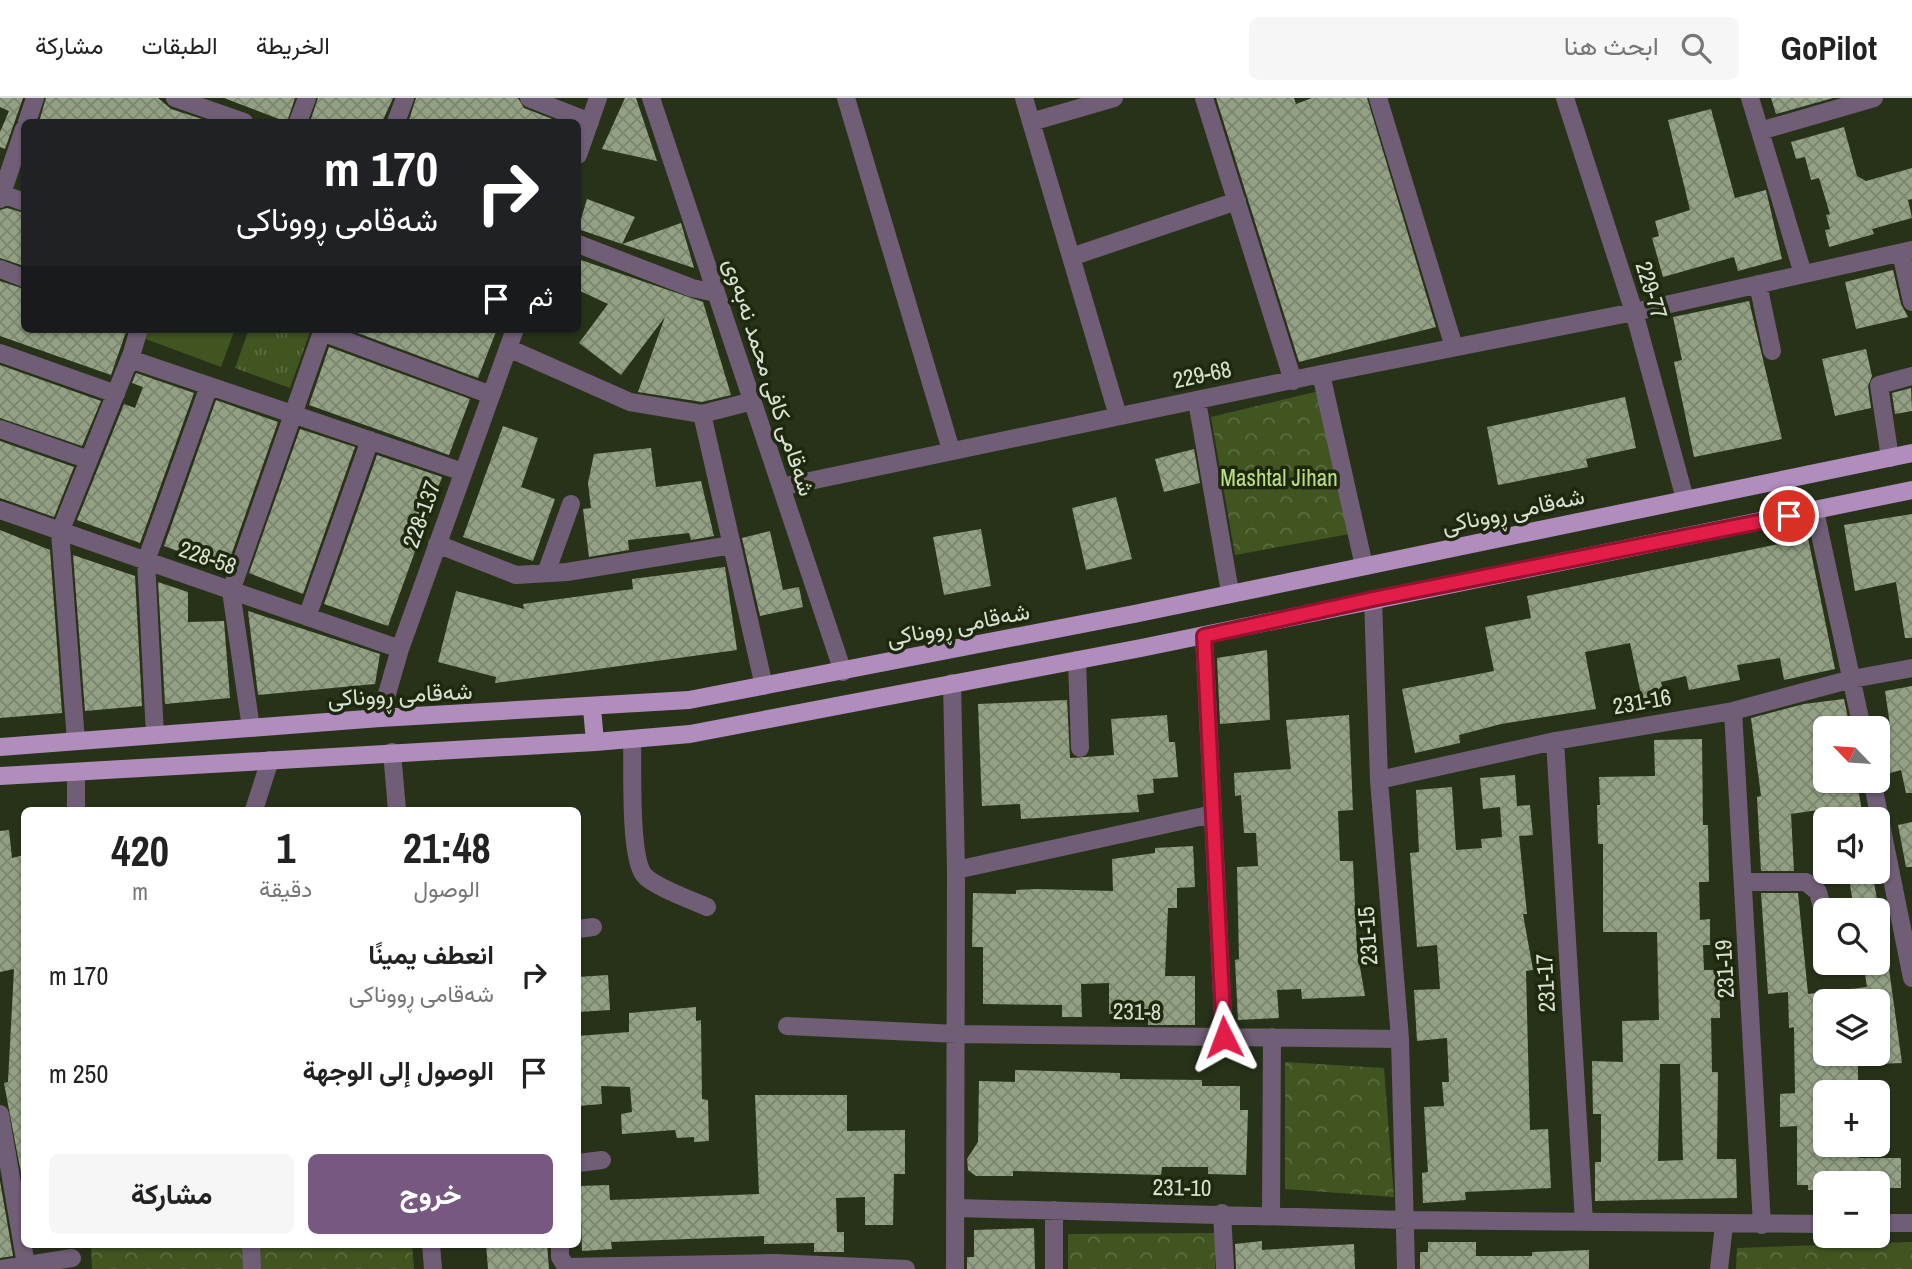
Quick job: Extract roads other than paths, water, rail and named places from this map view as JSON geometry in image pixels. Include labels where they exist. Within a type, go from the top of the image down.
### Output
[{"type":"main road","name":"شەقامی ڕووناکی","points":[[0,747],[380,718],[592,708],[689,700],[843,672],[1912,453]]},
{"type":"main road","points":[[0,776],[595,742],[690,734],[1204,636],[1373,599],[1912,490]]},
{"type":"main road","points":[[592,708],[595,742]]},
{"type":"street","points":[[28,119],[36,98]]},
{"type":"street","points":[[175,98],[236,119]]},
{"type":"street","points":[[300,119],[307,98]]},
{"type":"street","points":[[397,119],[405,98]]},
{"type":"street","points":[[529,98],[590,122]]},
{"type":"street","points":[[581,147],[598,98]]},
{"type":"street","name":"شەقامی کافی محمد نەبەوی","points":[[651,98],[843,672]]},
{"type":"street","points":[[846,98],[951,450]]},
{"type":"street","points":[[1024,98],[1118,416]]},
{"type":"street","points":[[1031,122],[1114,98]]},
{"type":"street","points":[[1204,98],[1293,381]]},
{"type":"street","points":[[1378,98],[1454,347]]},
{"type":"street","name":"229-77","points":[[1565,98],[1634,312],[1685,499]]},
{"type":"street","points":[[1750,98],[1803,274]]},
{"type":"street","points":[[1760,131],[1874,98]]},
{"type":"street","points":[[21,135],[5,167],[1,196],[21,201]]},
{"type":"street","points":[[1071,257],[1237,201]]},
{"type":"street","points":[[581,245],[692,288],[716,293]]},
{"type":"street","points":[[1906,252],[1912,302]]},
{"type":"street","name":"229-68","points":[[781,487],[1321,374],[1634,312],[1906,252]]},
{"type":"street","points":[[0,269],[21,277]]},
{"type":"street","points":[[1758,284],[1772,351]]},
{"type":"street","points":[[76,741],[60,532],[130,359],[138,333]]},
{"type":"street","points":[[250,728],[231,591],[321,333]]},
{"type":"street","points":[[327,333],[491,395]]},
{"type":"street","name":"228-137","points":[[380,718],[400,649],[514,333]]},
{"type":"street","points":[[508,348],[630,402],[702,414],[753,401]]},
{"type":"street","points":[[0,354],[116,394]]},
{"type":"street","points":[[130,359],[463,472]]},
{"type":"street","points":[[1321,374],[1364,566]]},
{"type":"street","points":[[1890,457],[1879,385],[1912,376]]},
{"type":"street","points":[[155,735],[146,561],[209,386]]},
{"type":"street","points":[[1197,401],[1230,592]]},
{"type":"street","points":[[702,414],[764,686]]},
{"type":"street","points":[[0,429],[89,460]]},
{"type":"street","points":[[307,617],[370,440]]},
{"type":"street","points":[[546,573],[571,504]]},
{"type":"street","name":"228-58","points":[[0,510],[400,649]]},
{"type":"street","points":[[1815,511],[1860,716]]},
{"type":"street","points":[[437,544],[516,575],[546,573],[732,545]]},
{"type":"street","name":"231-15","points":[[1373,599],[1380,779],[1400,1039],[1406,1269]]},
{"type":"street","points":[[1204,636],[1224,1037]]},
{"type":"street","points":[[1077,660],[1080,748]]},
{"type":"street","name":"231-16","points":[[1380,779],[1555,741],[1733,711],[1852,679],[1912,668]]},
{"type":"street","points":[[952,683],[957,1034],[955,1269]]},
{"type":"street","name":"231-19","points":[[1733,711],[1745,882],[1762,1225]]},
{"type":"street","points":[[632,739],[635,838],[639,867],[646,877],[707,907]]},
{"type":"street","name":"231-17","points":[[1555,741],[1584,1222]]},
{"type":"street","points":[[392,752],[397,807]]},
{"type":"street","points":[[255,807],[270,760]]},
{"type":"street","points":[[76,772],[76,807]]},
{"type":"street","points":[[1876,793],[1905,901],[1912,978]]},
{"type":"street","points":[[956,870],[1213,814]]},
{"type":"street","points":[[1745,882],[1806,882],[1818,892],[1820,898]]},
{"type":"street","name":"231-8","points":[[786,1026],[957,1034],[1400,1039]]},
{"type":"street","points":[[1271,1214],[1272,1037]]},
{"type":"street","points":[[0,1114],[21,1236]]},
{"type":"street","points":[[581,1163],[602,1160]]},
{"type":"street","name":"231-10","points":[[957,1208],[1271,1214],[1406,1220],[1813,1224]]},
{"type":"street","points":[[1054,1210],[1054,1269]]},
{"type":"street","points":[[1222,1213],[1225,1269]]},
{"type":"street","points":[[1890,1223],[1912,1223]]},
{"type":"street","points":[[1719,1269],[1724,1225]]},
{"type":"street","points":[[23,1248],[26,1265]]},
{"type":"street","points":[[251,1248],[252,1269]]},
{"type":"street","points":[[431,1248],[433,1269]]},
{"type":"street","points":[[560,1248],[559,1258],[566,1267],[776,1263],[905,1269]]},
{"type":"street","points":[[2,1269],[72,1257]]},
{"type":"park label","name":"Mashtal Jihan","points":[[1279,477]]}]
